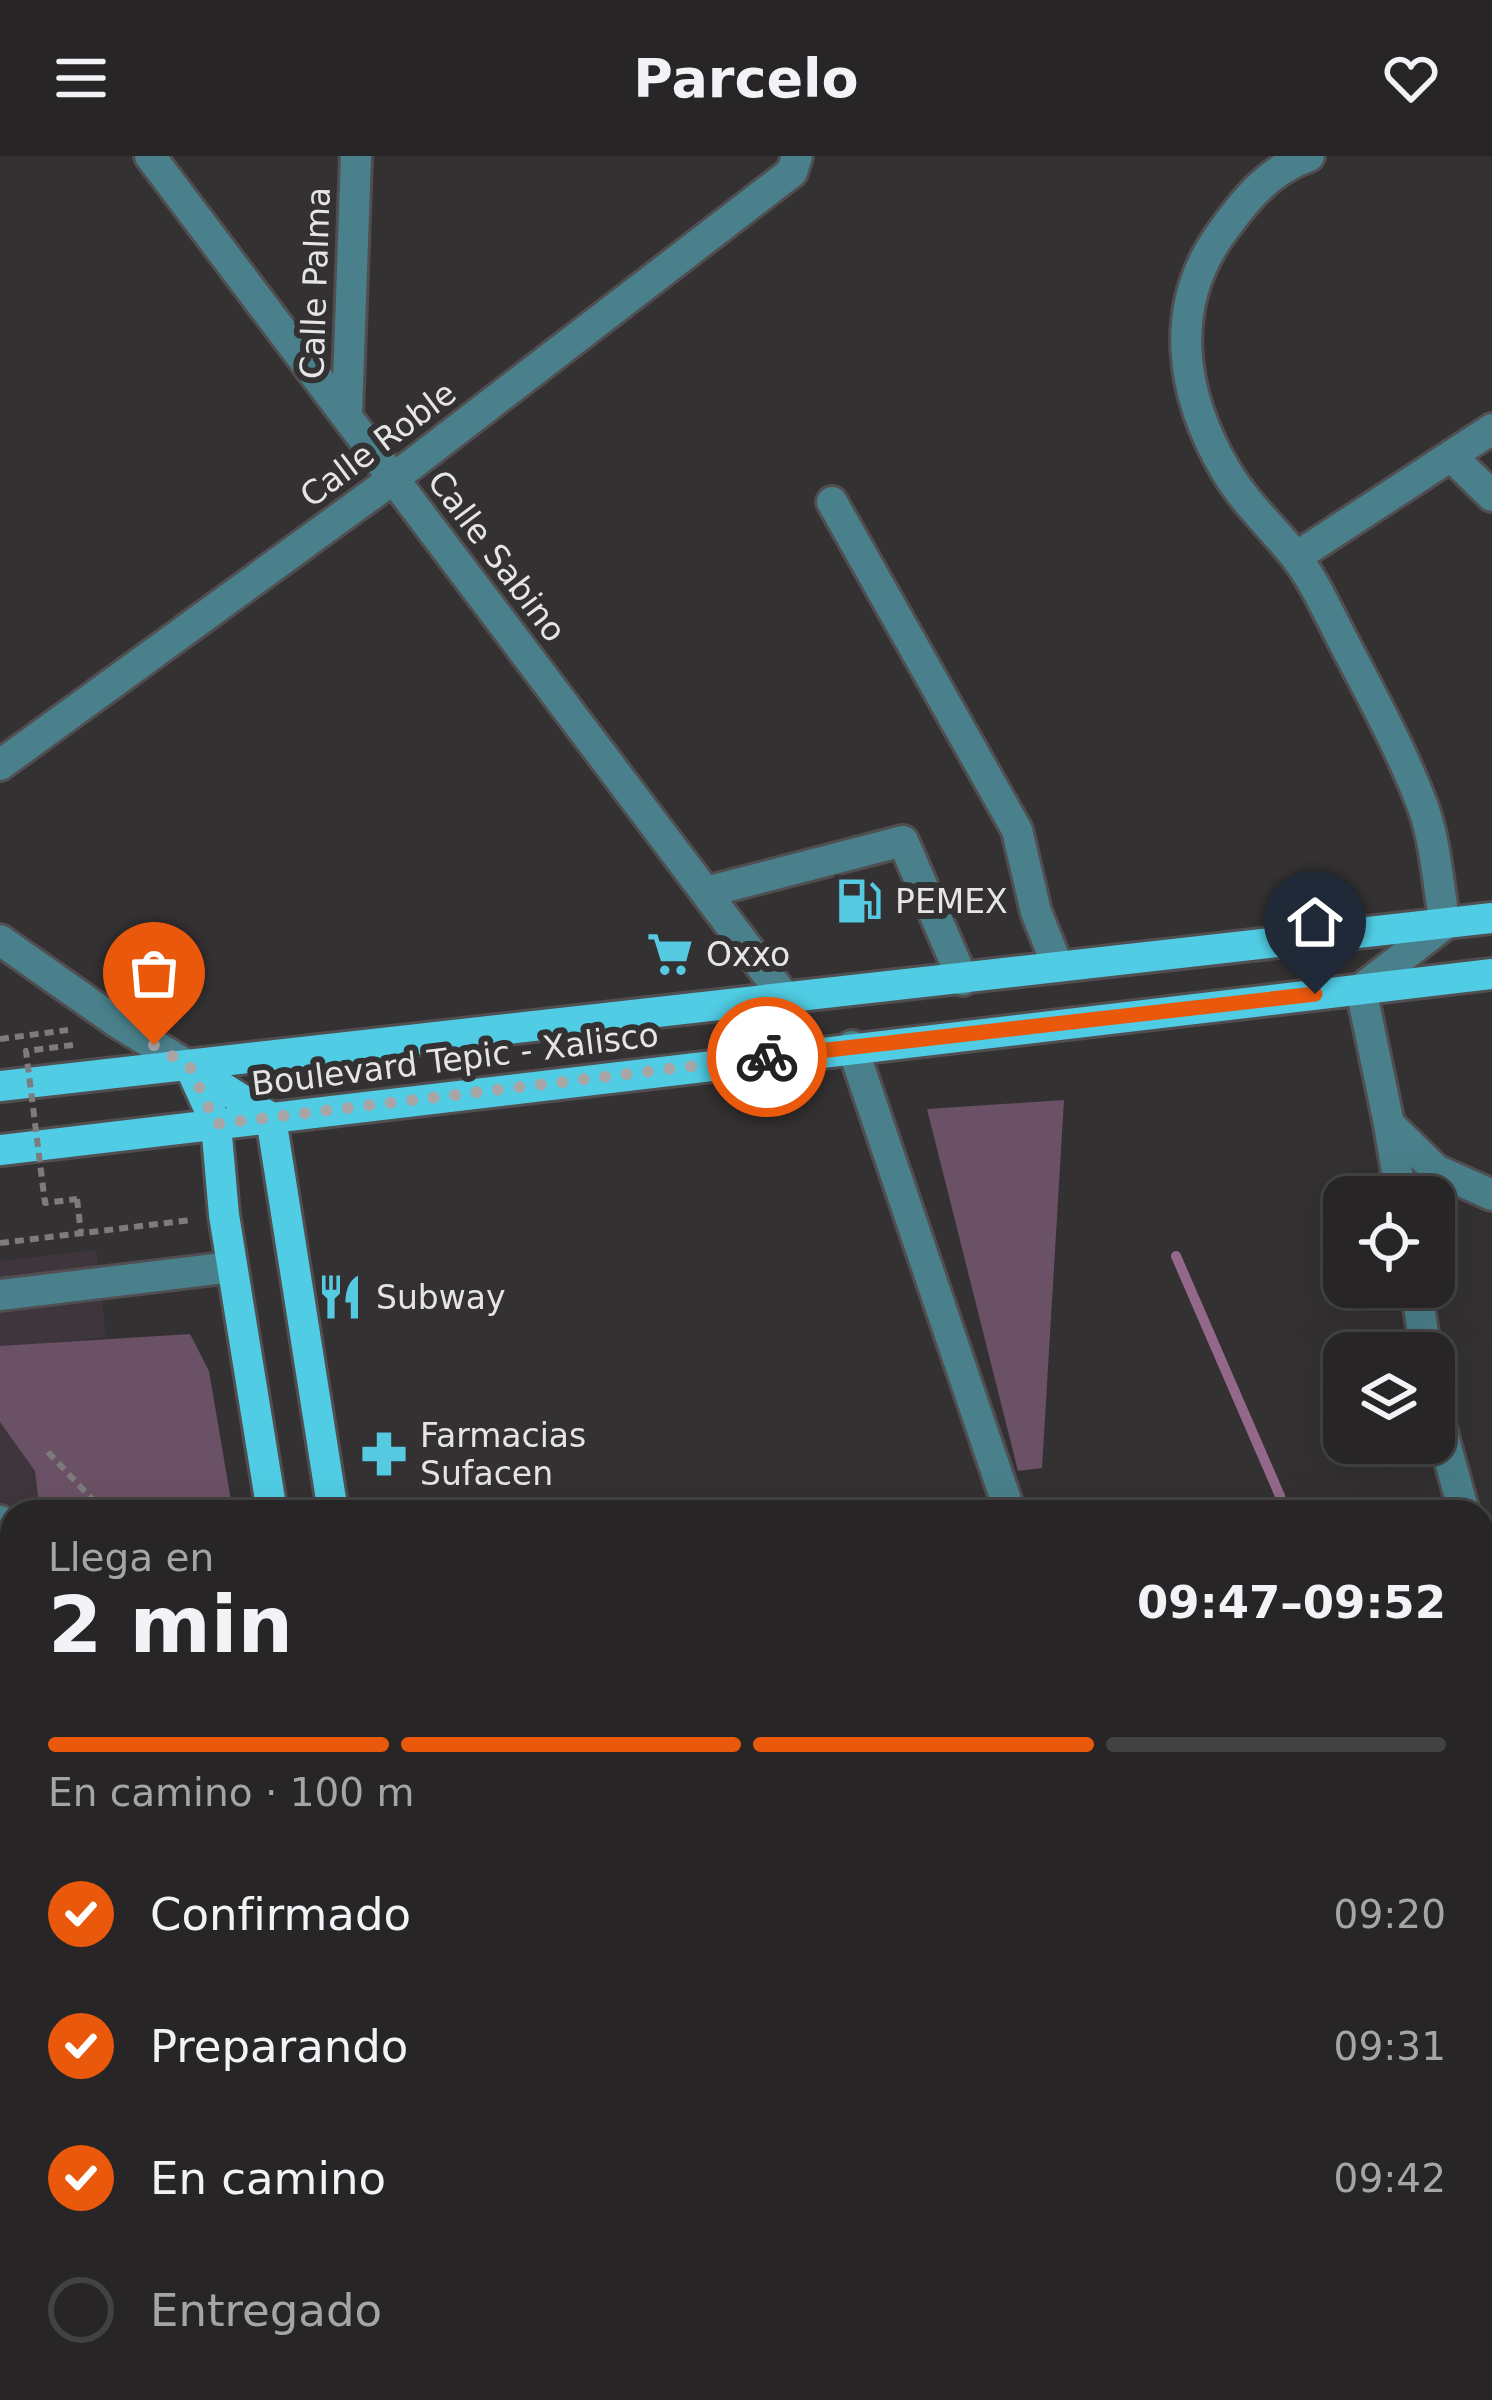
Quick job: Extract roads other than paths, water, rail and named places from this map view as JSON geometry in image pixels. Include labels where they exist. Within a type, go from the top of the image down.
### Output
[{"type":"main road","name":"Boulevard Tepic - Xalisco","points":[[0,1086],[1492,918]]},
{"type":"main road","name":"Boulevard Tepic - Xalisco","points":[[0,1150],[1492,974]]},
{"type":"main road","points":[[190,1067],[271,1118],[331,1500]]},
{"type":"main road","points":[[190,1067],[216,1124],[224,1215],[270,1500]]},
{"type":"street","name":"Calle Sabino","points":[[150,156],[786,999]]},
{"type":"street","name":"Calle Palma","points":[[346,413],[356,156]]},
{"type":"street","points":[[1309,156],[1287,164],[1249,195],[1206,254],[1190,294],[1189,388],[1226,472],[1296,557],[1371,693],[1425,811],[1445,924],[1361,988],[1398,1176]]},
{"type":"street","name":"Calle Roble","points":[[0,765],[393,479],[795,164]]},
{"type":"street","points":[[1296,557],[1492,430]]},
{"type":"street","points":[[1451,456],[1492,496]]},
{"type":"street","points":[[832,502],[1017,830],[1036,912],[1058,967]]},
{"type":"street","points":[[706,892],[903,841],[963,980]]},
{"type":"street","points":[[0,940],[190,1067]]},
{"type":"street","points":[[852,1046],[1006,1500]]},
{"type":"street","points":[[1389,1124],[1436,1170],[1492,1195]]},
{"type":"street","points":[[0,1295],[232,1268]]},
{"type":"street","points":[[1451,1464],[1461,1500]]},
{"type":"waterway","points":[[1176,1256],[1280,1500]]},
{"type":"place","name":"PEMEX","points":[[859,901]]},
{"type":"place","name":"Oxxo","points":[[670,954]]},
{"type":"place","name":"Subway","points":[[340,1297]]},
{"type":"place","name":"Farmacias Sufacen","points":[[384,1454]]}]
